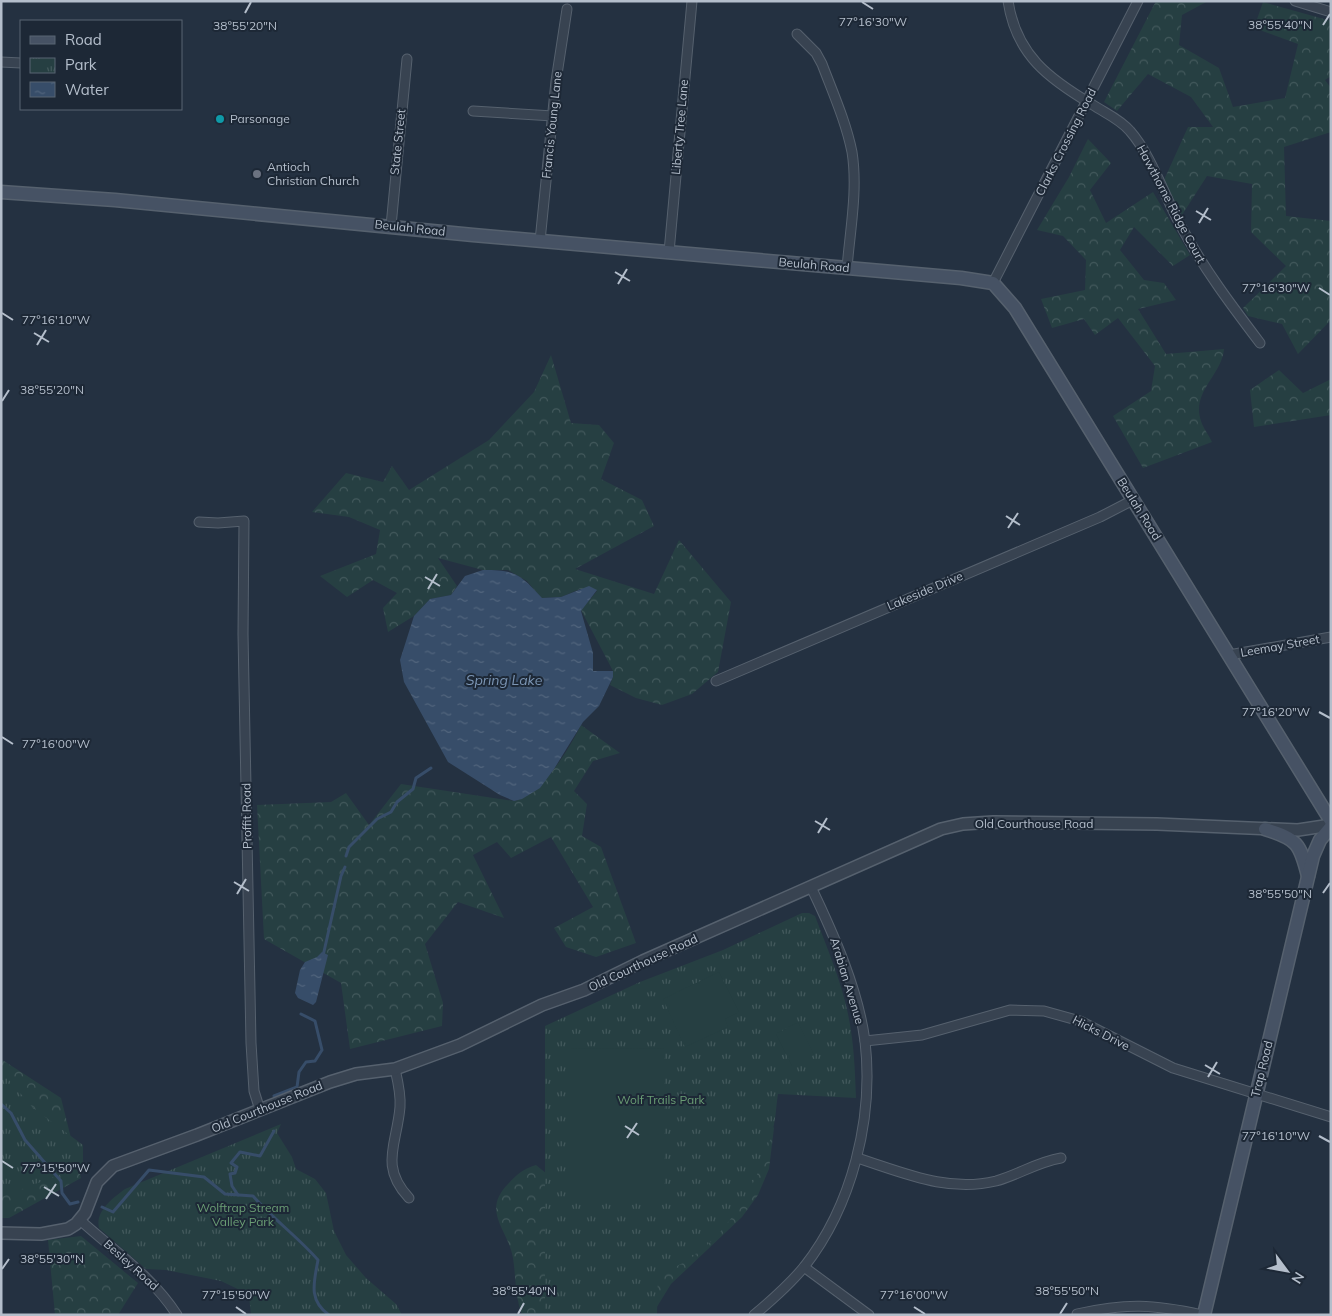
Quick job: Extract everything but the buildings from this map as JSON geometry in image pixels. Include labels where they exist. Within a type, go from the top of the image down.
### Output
[{"type":"main road","name":"Beulah Road","points":[[1,192],[115,200],[540,241],[966,278],[993,283],[1015,308],[1331,820]]},
{"type":"main road","name":"Trap Road","points":[[1203,1315],[1308,878],[1319,842],[1331,826]]},
{"type":"main road","points":[[1265,829],[1290,837],[1298,844],[1302,852],[1308,878]]},
{"type":"street","name":"Liberty Tree Lane","points":[[669,252],[692,1]]},
{"type":"street","name":"Hawthorne Ridge Court","points":[[1008,1],[1014,28],[1030,57],[1060,85],[1115,118],[1131,131],[1186,236],[1217,284],[1260,343]]},
{"type":"street","name":"Clarks Crossing Road","points":[[993,283],[1138,1]]},
{"type":"street","points":[[1295,1],[1331,12]]},
{"type":"street","name":"Francis Young Lane","points":[[540,241],[553,116],[567,10]]},
{"type":"street","points":[[797,34],[813,48],[822,64],[849,141],[854,197],[847,268]]},
{"type":"street","name":"State Street","points":[[391,226],[407,59]]},
{"type":"street","points":[[1,62],[20,63]]},
{"type":"street","points":[[473,111],[553,116]]},
{"type":"street","name":"Lakeside Drive","points":[[716,681],[1100,517],[1133,500]]},
{"type":"street","name":"Proffit Road","points":[[199,522],[244,521],[243,634],[251,1043],[254,1090],[260,1110]]},
{"type":"street","name":"Leemay Street","points":[[1229,655],[1331,637]]},
{"type":"street","name":"Old Courthouse Road","points":[[80,1220],[85,1213],[97,1182],[109,1168],[347,1077],[394,1069],[460,1046],[542,1005],[584,990],[643,961],[923,836],[963,824],[993,822],[1149,824],[1306,830],[1331,826]]},
{"type":"street","name":"Arabian Avenue","points":[[754,1315],[781,1293],[804,1267],[844,1196],[856,1158],[866,1090],[865,1041],[853,991],[832,934],[811,887]]},
{"type":"street","name":"Hicks Drive","points":[[865,1041],[922,1036],[1010,1010],[1044,1010],[1080,1020],[1173,1068],[1331,1117]]},
{"type":"street","points":[[394,1069],[400,1104],[394,1138],[392,1170],[396,1181],[409,1198]]},
{"type":"street","points":[[856,1158],[927,1180],[964,1185],[998,1180],[1040,1163],[1061,1158]]},
{"type":"street","points":[[1,1233],[57,1232],[68,1229],[80,1220]]},
{"type":"street","name":"Besley Road","points":[[80,1220],[146,1277],[160,1291],[177,1315]]},
{"type":"street","points":[[804,1267],[869,1315]]},
{"type":"street","points":[[1077,1314],[1133,1304],[1152,1305],[1203,1315]]},
{"type":"green space","points":[[1156,1],[1208,1],[1182,15],[1179,45],[1219,68],[1233,107],[1285,98],[1298,44],[1254,28],[1263,2],[1331,21],[1331,76],[1325,80],[1331,88],[1331,132],[1284,147],[1286,216],[1331,221],[1331,320],[1298,354],[1282,324],[1248,316],[1243,308],[1286,266],[1251,232],[1252,184],[1207,176],[1182,215],[1164,180],[1188,127],[1213,127],[1191,97],[1148,74],[1117,111],[1104,102]]},
{"type":"green space","points":[[1088,139],[1111,163],[1090,190],[1106,223],[1153,192],[1190,255],[1173,266],[1134,227],[1120,250],[1144,280],[1164,283],[1176,300],[1138,309],[1166,354],[1224,349],[1218,367],[1203,392],[1200,401],[1201,421],[1212,442],[1143,468],[1113,416],[1151,391],[1155,366],[1118,318],[1095,335],[1084,319],[1052,328],[1041,299],[1085,290],[1086,260],[1063,236],[1037,230],[1069,177]]},
{"type":"green space","points":[[551,355],[571,423],[599,425],[614,443],[601,479],[642,500],[654,526],[575,569],[654,594],[679,540],[731,602],[718,672],[692,694],[662,705],[636,698],[610,685],[613,671],[581,610],[597,591],[580,589],[561,597],[541,598],[527,581],[508,570],[483,570],[438,558],[457,586],[451,595],[430,599],[414,616],[388,632],[383,608],[397,593],[373,580],[347,597],[320,576],[376,554],[380,530],[349,517],[312,512],[346,473],[383,482],[392,466],[409,490],[489,440],[534,392]]},
{"type":"green space","points":[[1279,370],[1303,393],[1331,379],[1331,415],[1254,427],[1250,390]]},
{"type":"green space","points":[[581,725],[620,753],[593,761],[574,791],[587,804],[582,836],[601,847],[636,943],[596,957],[566,947],[554,928],[593,907],[551,837],[511,858],[497,842],[473,855],[504,918],[458,902],[425,944],[443,1003],[442,1026],[350,1049],[341,983],[264,939],[257,805],[331,802],[346,793],[369,825],[401,784],[514,801],[524,798],[544,781],[570,746]]},
{"type":"green space","name":"Wolf Trails Park","points":[[802,913],[809,913],[815,916],[842,989],[852,1035],[856,1098],[778,1094],[774,1125],[768,1148],[760,1168],[739,1208],[710,1242],[694,1256],[677,1266],[658,1268],[657,1315],[545,1315],[545,1026],[640,982],[723,950]]},
{"type":"green space","points":[[719,972],[739,1012],[725,1019],[728,1027],[685,1047],[663,999]]},
{"type":"green space","points":[[798,1022],[814,1055],[792,1066],[776,1034]]},
{"type":"green space","points":[[664,1048],[664,1199],[570,1199],[570,1049]]},
{"type":"green space","points":[[1,1059],[61,1098],[81,1178],[9,1218],[1,1218]]},
{"type":"green space","points":[[1,1071],[33,1108],[83,1145],[83,1166],[1,1197]]},
{"type":"green space","points":[[755,1105],[774,1128],[769,1169],[758,1195],[742,1217],[671,1284],[652,1315],[522,1315],[517,1294],[513,1258],[496,1212],[500,1194],[514,1177],[536,1165],[558,1183]]},
{"type":"green space","name":"Wolftrap Stream Valley Park","points":[[281,1124],[277,1133],[292,1157],[296,1169],[315,1179],[326,1193],[334,1231],[346,1255],[366,1278],[396,1304],[402,1315],[251,1315],[249,1296],[246,1293],[221,1281],[166,1270],[146,1269],[99,1228],[98,1222],[102,1211],[110,1201],[125,1189]]},
{"type":"green space","points":[[81,1236],[138,1283],[118,1315],[55,1315],[48,1240]]},
{"type":"water","name":"Spring Lake","points":[[483,570],[503,571],[516,575],[542,598],[561,597],[589,586],[597,590],[581,611],[593,653],[593,671],[613,671],[613,677],[599,706],[583,722],[540,788],[522,799],[514,801],[500,795],[448,762],[404,682],[400,660],[414,616],[430,599],[451,595],[465,576]]},
{"type":"water","points":[[322,952],[328,955],[316,1002],[313,1005],[298,998],[295,993],[300,970],[305,962],[317,957]]},
{"type":"waterway","points":[[346,856],[349,847],[377,819],[391,812],[397,802],[413,789],[416,778],[431,768]]},
{"type":"waterway","points":[[323,956],[341,876],[345,867]]},
{"type":"waterway","points":[[274,1096],[297,1087],[299,1072],[306,1062],[315,1061],[322,1050],[315,1021],[301,1014]]},
{"type":"waterway","points":[[1,1104],[11,1113],[25,1140],[61,1181],[62,1193],[70,1204],[78,1202]]},
{"type":"waterway","points":[[238,1195],[232,1186],[230,1174],[235,1173],[237,1167],[231,1163],[240,1152],[260,1156],[274,1131]]},
{"type":"waterway","points":[[102,1207],[113,1212],[149,1170],[204,1177],[225,1194],[253,1196],[318,1260],[314,1283],[315,1297],[322,1309],[329,1315]]},
{"type":"place","name":"Parsonage","points":[[220,119]]},
{"type":"place","name":"Antioch Christian Church","points":[[257,174]]}]
